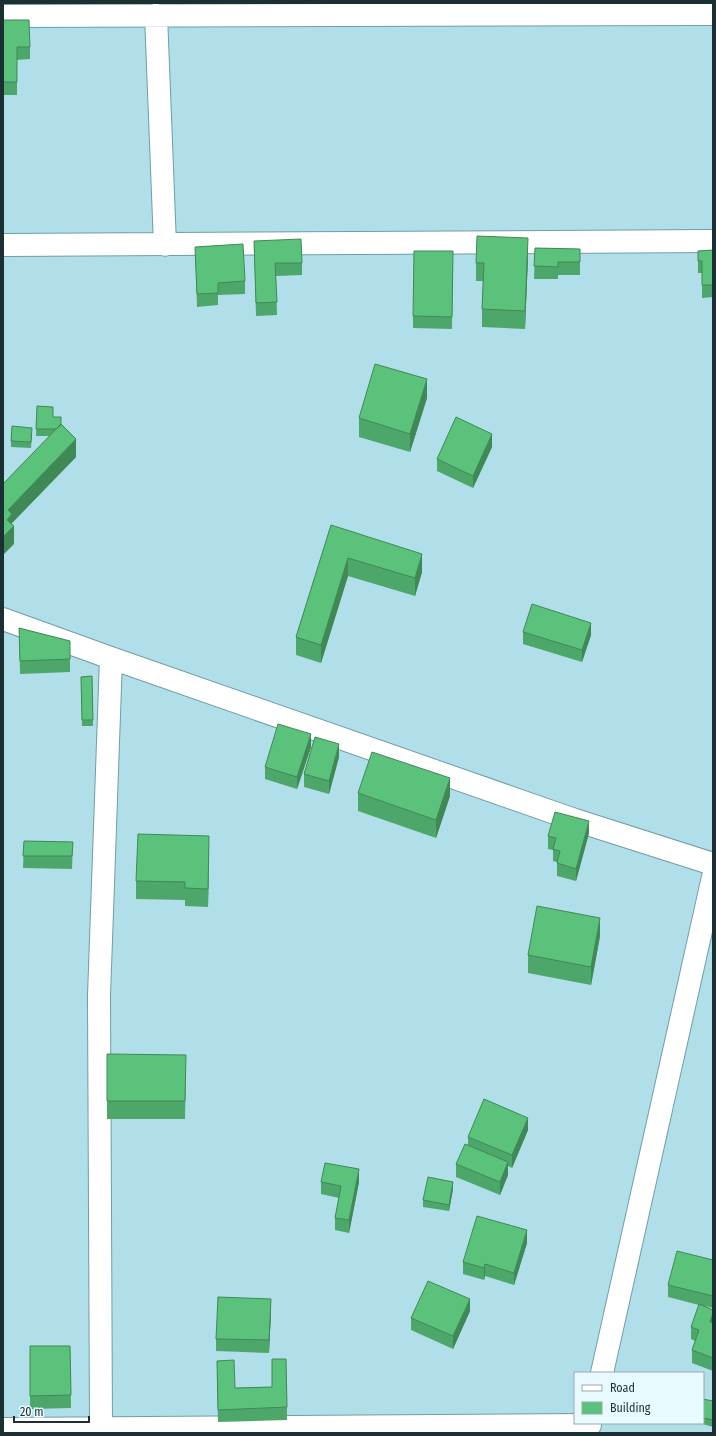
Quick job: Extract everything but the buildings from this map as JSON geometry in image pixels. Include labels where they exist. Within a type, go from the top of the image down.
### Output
[{"type":"street","points":[[3,16],[156,15],[186,9],[668,8],[713,14]]},
{"type":"street","points":[[156,15],[165,245]]},
{"type":"street","points":[[3,245],[713,242]]},
{"type":"street","points":[[3,619],[575,820],[713,864]]},
{"type":"street","points":[[101,1428],[99,996],[111,658]]},
{"type":"street","points":[[602,1372],[713,877]]},
{"type":"street","points":[[3,1429],[589,1427]]}]
